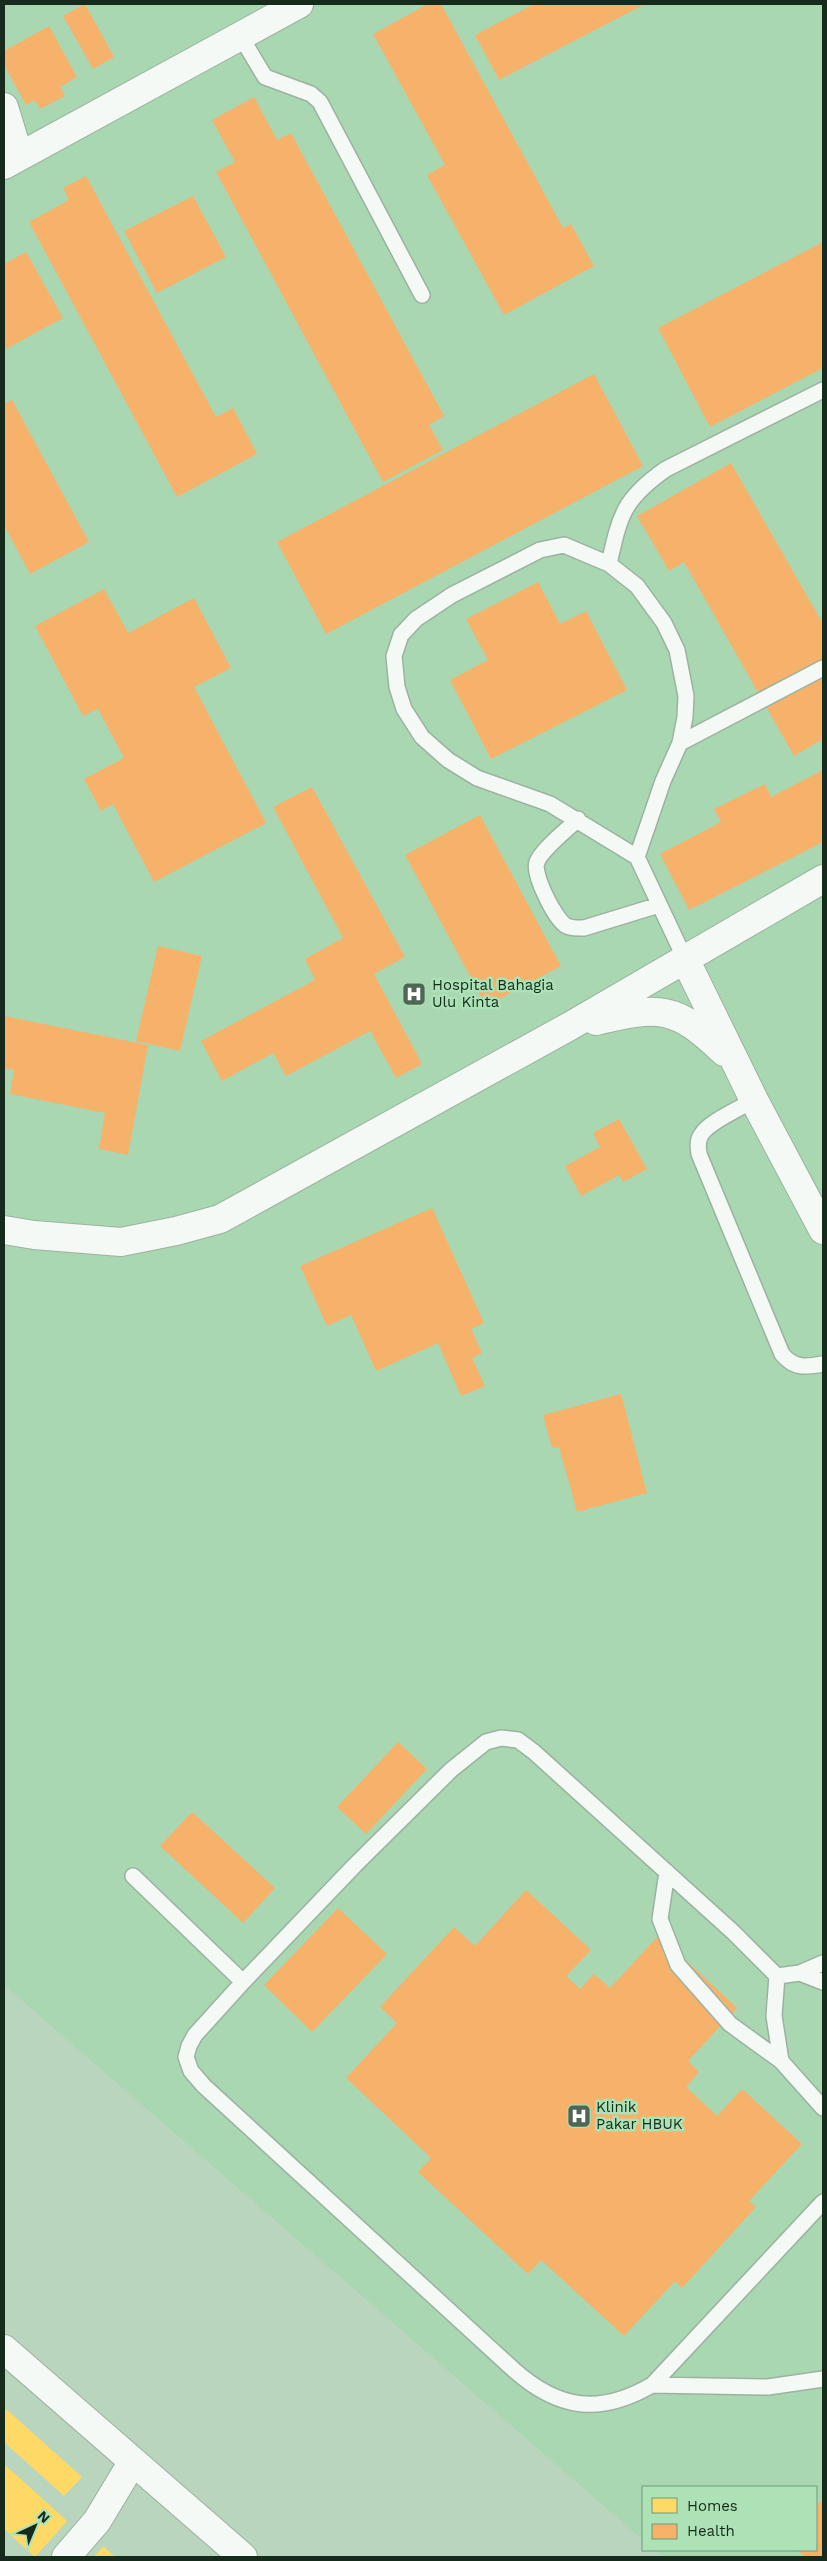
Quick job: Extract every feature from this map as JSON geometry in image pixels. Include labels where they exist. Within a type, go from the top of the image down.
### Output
[{"type":"street","points":[[4,107],[11,160],[242,37],[299,4]]},
{"type":"street","points":[[4,1230],[34,1235],[121,1242],[176,1231],[220,1219],[570,1026],[823,879]]},
{"type":"street","points":[[686,959],[754,1100],[823,1230]]},
{"type":"street","points":[[570,1026],[631,1013],[669,1013],[688,1020],[736,1064]]},
{"type":"street","points":[[4,2349],[132,2463],[242,2557]]},
{"type":"street","points":[[66,2557],[97,2521],[132,2463]]},
{"type":"lane","points":[[242,37],[265,77],[310,94],[320,102],[422,295]]},
{"type":"lane","points":[[609,564],[619,518],[643,485],[666,470],[823,390]]},
{"type":"lane","points":[[638,857],[663,781],[680,743],[685,717],[686,696],[677,650],[664,623],[652,604],[637,586],[609,564],[564,545],[540,550],[452,595],[416,619],[401,635],[394,656],[397,687],[402,702],[422,738],[448,760],[477,778],[550,804],[578,819],[638,857],[686,959]]},
{"type":"lane","points":[[680,743],[823,668]]},
{"type":"lane","points":[[578,819],[542,854],[537,862],[536,871],[559,917],[565,924],[574,928],[584,928],[659,905]]},
{"type":"lane","points":[[754,1100],[708,1127],[701,1134],[698,1144],[699,1154],[782,1354],[787,1361],[796,1366],[823,1364]]},
{"type":"lane","points":[[781,2061],[774,2016],[777,1976],[733,1932],[518,1740],[501,1738],[486,1742],[452,1770],[396,1824],[242,1982],[195,2035],[186,2057],[191,2071],[204,2086],[533,2387],[552,2397],[590,2405],[611,2403],[632,2396],[652,2385],[823,2202]]},
{"type":"lane","points":[[667,1872],[660,1919],[678,1965],[730,2024],[781,2061],[823,2108]]},
{"type":"lane","points":[[133,1876],[242,1982]]},
{"type":"lane","points":[[777,1976],[800,1973],[823,1963]]},
{"type":"lane","points":[[800,1973],[823,1982]]},
{"type":"lane","points":[[652,2385],[768,2387],[823,2379]]},
{"type":"shaded area","name":"Hospital Bahagia Ulu Kinta","points":[[4,4],[823,4],[823,2557],[663,2557],[655,2551],[817,2551],[817,2486],[642,2486],[642,2539],[4,1985]]},
{"type":"building: Homes","points":[[6,2409],[82,2477],[64,2496],[4,2442],[4,2412]]},
{"type":"building: Homes","points":[[4,2464],[67,2521],[35,2557],[4,2529]]},
{"type":"building: Homes","points":[[103,2546],[115,2557],[94,2557]]},
{"type":"building: Health","points":[[85,4],[114,57],[93,69],[63,16]]},
{"type":"building: Health","points":[[428,4],[441,4],[563,228],[571,224],[594,266],[504,315],[427,175],[445,165],[373,34]]},
{"type":"building: Health","points":[[534,4],[645,4],[499,80],[475,35]]},
{"type":"building: Health","points":[[49,26],[77,77],[60,87],[65,96],[40,109],[35,100],[26,105],[4,65],[4,51]]},
{"type":"building: Health","points":[[254,97],[277,140],[291,133],[444,416],[429,425],[443,450],[383,482],[216,172],[235,162],[212,120]]},
{"type":"building: Health","points":[[86,176],[216,417],[233,408],[257,454],[177,497],[29,222],[69,200],[63,188]]},
{"type":"building: Health","points":[[193,196],[226,257],[157,293],[124,231]]},
{"type":"building: Health","points":[[823,242],[823,368],[710,427],[658,328]]},
{"type":"building: Health","points":[[26,252],[63,318],[4,350],[4,264]]},
{"type":"building: Health","points":[[594,374],[643,466],[326,634],[277,542]]},
{"type":"building: Health","points":[[12,400],[89,542],[30,574],[4,525],[4,404]]},
{"type":"building: Health","points":[[731,463],[823,624],[823,739],[794,756],[684,562],[669,571],[637,516]]},
{"type":"building: Health","points":[[538,582],[560,624],[586,611],[627,690],[491,759],[450,680],[488,660],[466,619]]},
{"type":"building: Health","points":[[104,589],[128,633],[194,598],[231,668],[194,687],[266,823],[154,882],[113,804],[101,811],[84,779],[124,758],[98,709],[83,716],[35,626]]},
{"type":"building: Health","points":[[823,770],[823,842],[689,910],[660,854],[721,822],[714,809],[765,784],[771,797]]},
{"type":"building: Health","points":[[312,787],[405,957],[374,974],[422,1064],[396,1078],[370,1031],[286,1076],[273,1053],[222,1081],[201,1041],[315,980],[305,959],[343,938],[273,807]]},
{"type":"building: Health","points":[[480,815],[561,966],[486,1006],[405,855]]},
{"type":"building: Health","points":[[158,946],[202,956],[180,1051],[136,1041]]},
{"type":"building: Health","points":[[4,1016],[148,1045],[128,1155],[99,1149],[105,1113],[10,1094],[14,1070],[4,1068]]},
{"type":"building: Health","points":[[619,1119],[647,1169],[623,1182],[619,1175],[581,1196],[565,1166],[600,1147],[593,1133]]},
{"type":"building: Health","points":[[432,1208],[484,1323],[471,1329],[482,1353],[472,1358],[485,1386],[461,1396],[438,1343],[376,1371],[351,1315],[327,1326],[300,1266]]},
{"type":"building: Health","points":[[621,1394],[647,1493],[577,1512],[559,1447],[552,1448],[543,1415]]},
{"type":"building: Health","points":[[398,1742],[427,1769],[366,1834],[337,1807]]},
{"type":"building: Health","points":[[192,1812],[275,1888],[243,1923],[160,1846]]},
{"type":"building: Health","points":[[526,1890],[591,1950],[566,1976],[580,1989],[594,1974],[610,1988],[659,1935],[737,2008],[688,2061],[699,2072],[686,2087],[717,2116],[742,2089],[802,2144],[749,2201],[756,2207],[682,2288],[675,2281],[624,2336],[541,2260],[528,2274],[418,2172],[431,2158],[346,2078],[397,2023],[380,2007],[454,1927],[475,1946]]},
{"type":"building: Health","points":[[338,1908],[387,1954],[312,2032],[264,1985]]},
{"type":"building: Health","points":[[822,2500],[823,2557],[805,2557],[798,2551],[817,2551],[817,2505]]},
{"type":"place","name":"Hospital Bahagia Ulu Kinta","points":[[414,994]]},
{"type":"place","name":"Klinik Pakar HBUK","points":[[579,2116]]}]
